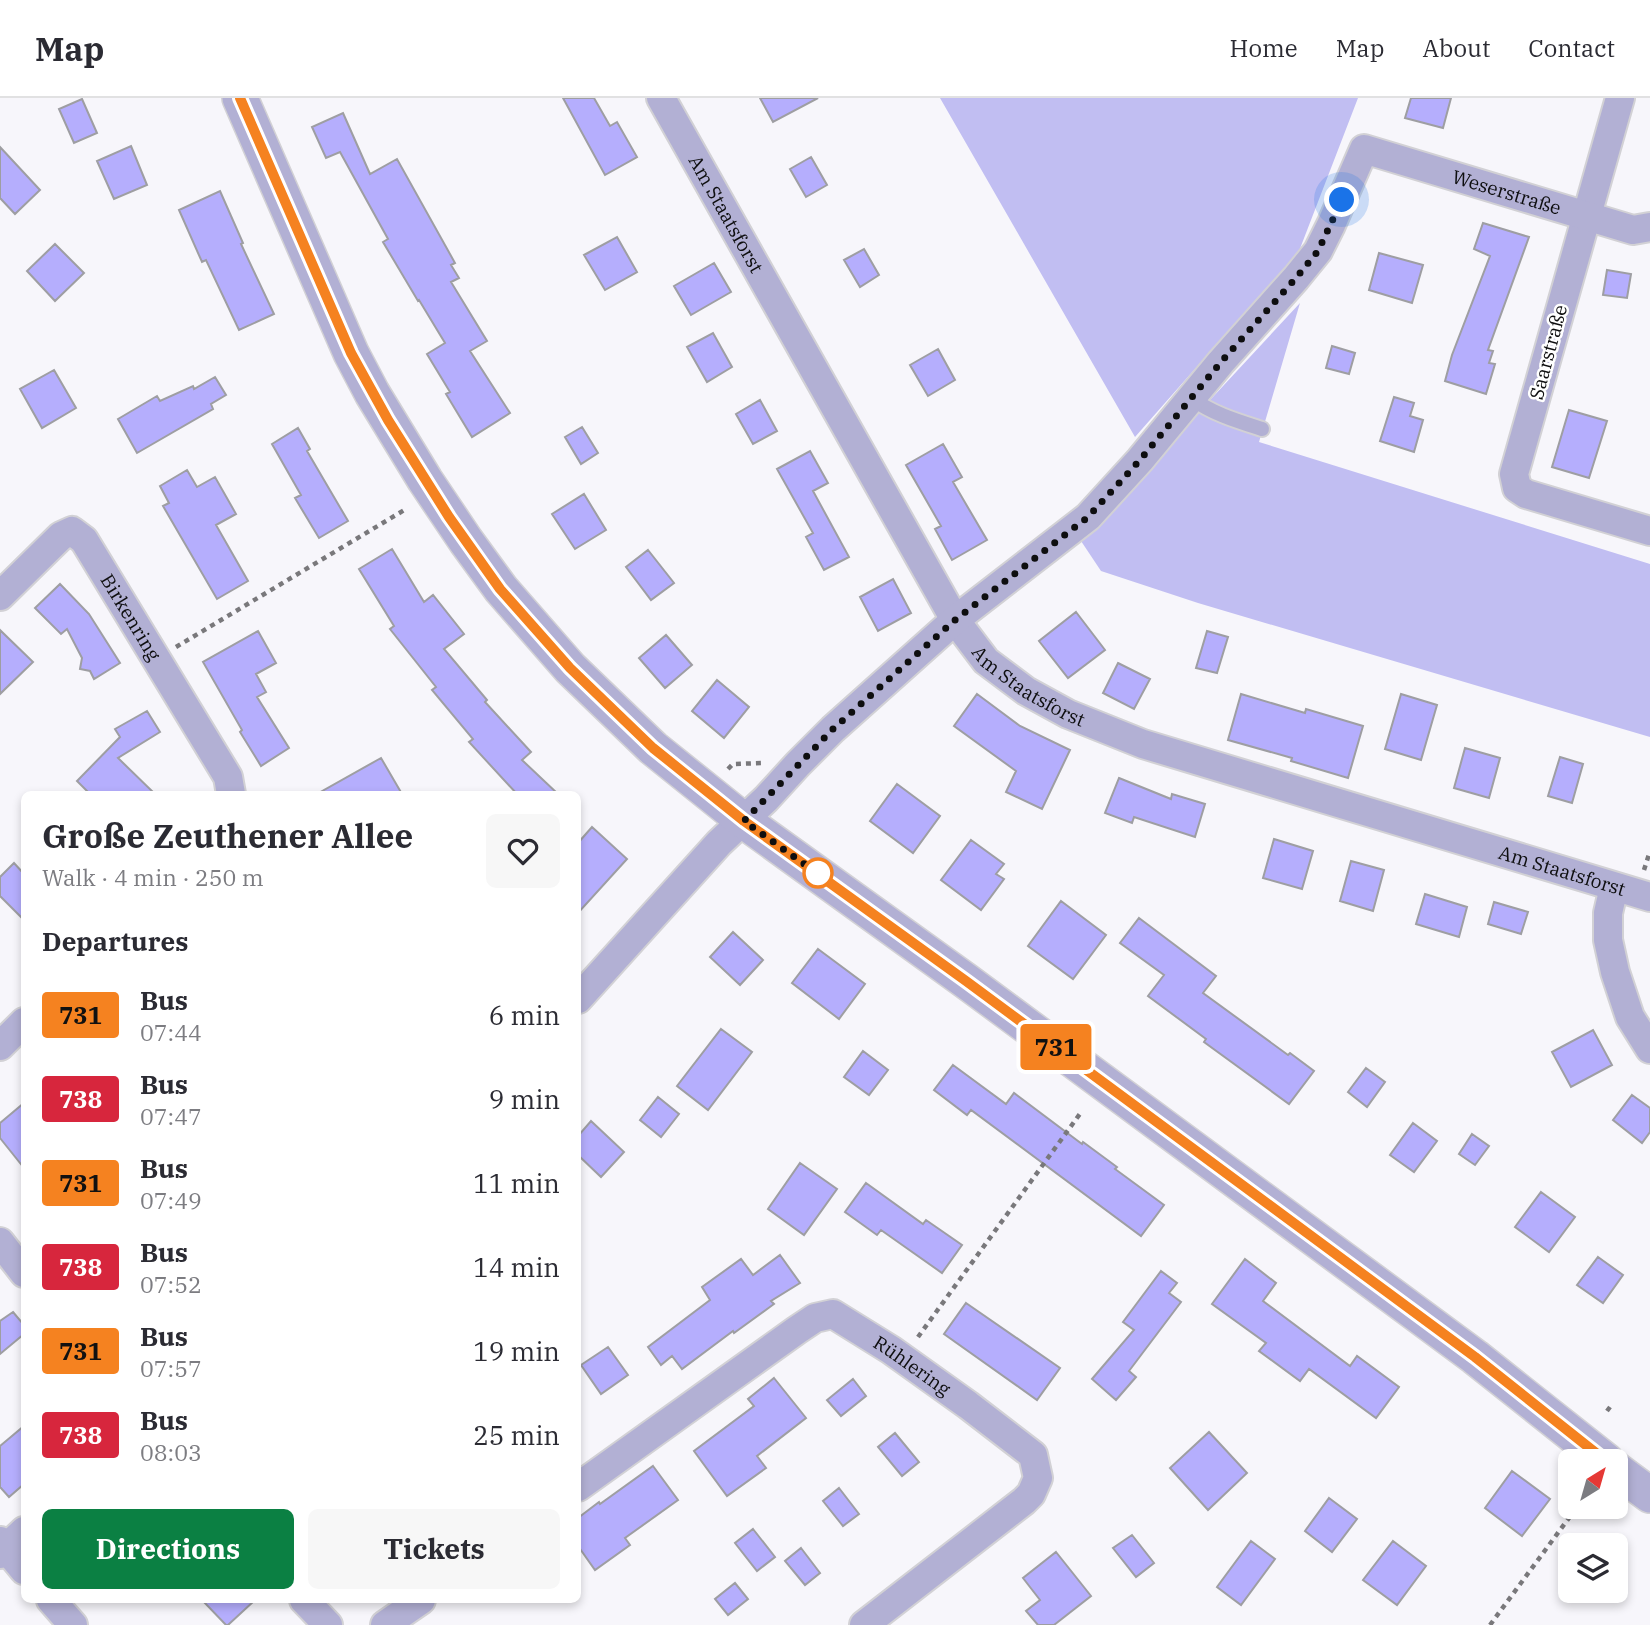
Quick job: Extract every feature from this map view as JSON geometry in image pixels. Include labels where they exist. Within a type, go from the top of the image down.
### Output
[{"type":"street","points":[[240,98],[351,353],[394,430],[500,589],[570,668],[653,748],[744,821],[966,981],[1475,1357],[1591,1449]]},
{"type":"street","name":"Am Staatsforst","points":[[660,98],[955,620],[986,661],[1026,691],[1068,715],[1143,744],[1650,897]]},
{"type":"street","name":"Saarstraße","points":[[1620,98],[1514,474],[1517,488],[1526,494],[1650,531]]},
{"type":"street","name":"Weserstraße","points":[[1191,398],[1318,251],[1364,149],[1633,230],[1650,227]]},
{"type":"street","points":[[581,996],[719,844],[833,729],[955,620],[1088,517],[1191,398]]},
{"type":"street","name":"Birkenring","points":[[0,596],[61,536],[72,531],[84,540],[228,777],[230,791]]},
{"type":"street","points":[[1614,887],[1608,913],[1608,940],[1615,972],[1630,1017],[1650,1049]]},
{"type":"street","points":[[0,1046],[21,1025]]},
{"type":"street","points":[[0,1242],[21,1269]]},
{"type":"street","name":"Rühlering","points":[[581,1485],[815,1318],[833,1314],[902,1357],[1033,1455],[1038,1478],[1024,1502],[864,1625]]},
{"type":"street","points":[[1628,1479],[1650,1495]]},
{"type":"street","points":[[8,1543],[21,1565]]},
{"type":"street","points":[[54,1603],[73,1625]]},
{"type":"street","points":[[307,1603],[328,1625]]},
{"type":"street","points":[[385,1625],[417,1603]]},
{"type":"lane","points":[[1191,398],[1231,419],[1262,429]]},
{"type":"path","points":[[158,658],[406,509]]},
{"type":"path","points":[[902,1357],[1082,1111]]},
{"type":"path","points":[[1490,1625],[1568,1519]]},
{"type":"shaded area","points":[[940,98],[1358,98],[1296,259],[1268,286],[1135,437]]},
{"type":"shaded area","points":[[1300,303],[1259,442],[1650,564],[1650,737],[1198,603],[1101,571],[1079,538]]},
{"type":"building","points":[[563,98],[594,98],[610,126],[617,122],[637,157],[605,175]]},
{"type":"building","points":[[760,98],[818,98],[773,122]]},
{"type":"building","points":[[1411,98],[1451,98],[1443,128],[1405,118]]},
{"type":"building","points":[[82,99],[97,133],[74,143],[59,109]]},
{"type":"building","points":[[343,113],[370,174],[397,159],[455,263],[451,265],[459,278],[451,282],[487,341],[470,351],[510,413],[472,437],[446,394],[450,392],[427,354],[445,343],[383,242],[388,239],[340,152],[326,158],[312,127]]},
{"type":"building","points":[[131,146],[147,185],[114,199],[97,161]]},
{"type":"building","points":[[0,147],[40,190],[15,214],[0,198]]},
{"type":"building","points":[[811,157],[827,185],[806,197],[790,169]]},
{"type":"building","points":[[220,191],[274,314],[239,330],[206,260],[202,262],[179,210]]},
{"type":"building","points":[[1483,223],[1529,237],[1488,350],[1493,351],[1489,363],[1495,364],[1486,394],[1445,381],[1452,355],[1490,256],[1474,249]]},
{"type":"building","points":[[617,237],[637,272],[605,290],[584,255]]},
{"type":"building","points":[[55,244],[84,273],[55,301],[27,271]]},
{"type":"building","points":[[864,249],[879,275],[860,287],[844,260]]},
{"type":"building","points":[[1379,253],[1423,265],[1412,303],[1369,290]]},
{"type":"building","points":[[714,263],[731,292],[691,315],[674,286]]},
{"type":"building","points":[[1607,270],[1631,274],[1627,298],[1603,295]]},
{"type":"building","points":[[713,333],[732,367],[707,382],[687,347]]},
{"type":"building","points":[[1332,346],[1355,353],[1349,374],[1326,368]]},
{"type":"building","points":[[938,349],[955,380],[928,396],[910,365]]},
{"type":"building","points":[[54,370],[76,408],[42,428],[20,389]]},
{"type":"building","points":[[215,377],[226,395],[211,404],[213,409],[137,453],[118,419],[157,396],[160,401],[193,386],[194,389]]},
{"type":"building","points":[[1394,397],[1414,403],[1410,416],[1423,420],[1414,452],[1380,441]]},
{"type":"building","points":[[760,400],[777,431],[753,444],[736,414]]},
{"type":"building","points":[[1569,410],[1607,421],[1589,478],[1552,467]]},
{"type":"building","points":[[582,427],[598,453],[581,464],[565,437]]},
{"type":"building","points":[[298,428],[310,449],[307,451],[348,521],[319,538],[295,498],[301,495],[272,444]]},
{"type":"building","points":[[943,444],[962,477],[953,482],[987,540],[952,560],[935,529],[941,526],[906,465]]},
{"type":"building","points":[[810,451],[828,483],[813,491],[849,557],[824,570],[806,537],[813,533],[777,469]]},
{"type":"building","points":[[187,470],[197,487],[215,477],[236,514],[216,525],[248,581],[217,599],[163,506],[169,503],[160,486]]},
{"type":"building","points":[[584,494],[606,530],[575,549],[552,514]]},
{"type":"building","points":[[392,549],[424,602],[433,595],[464,634],[444,649],[487,700],[485,702],[531,752],[522,760],[555,791],[514,791],[469,742],[473,739],[432,690],[436,687],[390,629],[394,626],[359,569]]},
{"type":"building","points":[[648,550],[674,583],[651,600],[626,567]]},
{"type":"building","points":[[893,579],[911,613],[878,631],[860,597]]},
{"type":"building","points":[[60,584],[89,614],[120,663],[94,679],[90,671],[80,669],[82,658],[67,629],[61,634],[35,608]]},
{"type":"building","points":[[1076,612],[1105,650],[1068,678],[1039,641]]},
{"type":"building","points":[[0,630],[33,662],[0,694]]},
{"type":"building","points":[[258,631],[276,663],[256,674],[266,692],[257,697],[289,748],[261,766],[203,662]]},
{"type":"building","points":[[1207,631],[1228,637],[1217,673],[1196,668]]},
{"type":"building","points":[[666,635],[692,665],[665,688],[639,658]]},
{"type":"building","points":[[1118,663],[1150,679],[1134,709],[1103,693]]},
{"type":"building","points":[[717,680],[749,707],[724,738],[692,711]]},
{"type":"building","points":[[977,694],[1020,726],[1070,750],[1042,809],[1006,792],[1016,771],[954,726]]},
{"type":"building","points":[[1241,694],[1305,713],[1306,709],[1363,726],[1348,778],[1291,761],[1292,758],[1228,740]]},
{"type":"building","points":[[1401,694],[1437,705],[1421,760],[1385,749]]},
{"type":"building","points":[[147,711],[160,732],[118,758],[152,791],[87,791],[77,781],[120,737],[115,729]]},
{"type":"building","points":[[1465,748],[1500,758],[1489,798],[1454,788]]},
{"type":"building","points":[[1560,757],[1583,764],[1572,803],[1548,796]]},
{"type":"building","points":[[381,758],[400,791],[322,791]]},
{"type":"building","points":[[1119,778],[1171,799],[1172,794],[1205,804],[1195,837],[1134,817],[1132,823],[1105,813]]},
{"type":"building","points":[[897,784],[940,816],[913,853],[870,821]]},
{"type":"building","points":[[592,827],[627,859],[581,910],[581,840]]},
{"type":"building","points":[[1274,839],[1313,851],[1302,889],[1263,878]]},
{"type":"building","points":[[971,840],[1004,864],[996,874],[1004,879],[981,910],[941,880]]},
{"type":"building","points":[[1351,861],[1384,870],[1373,911],[1340,901]]},
{"type":"building","points":[[14,863],[21,871],[21,917],[0,896],[0,877]]},
{"type":"building","points":[[1425,894],[1467,907],[1459,937],[1416,924]]},
{"type":"building","points":[[1061,901],[1106,935],[1073,979],[1028,946]]},
{"type":"building","points":[[1494,902],[1528,912],[1521,934],[1488,924]]},
{"type":"building","points":[[1139,918],[1216,976],[1203,993],[1314,1071],[1289,1104],[1204,1042],[1206,1039],[1148,996],[1164,975],[1120,943]]},
{"type":"building","points":[[733,932],[763,960],[740,985],[710,957]]},
{"type":"building","points":[[818,949],[865,984],[839,1019],[792,983]]},
{"type":"building","points":[[721,1029],[752,1052],[708,1110],[677,1086]]},
{"type":"building","points":[[1593,1030],[1612,1065],[1571,1087],[1552,1052]]},
{"type":"building","points":[[863,1051],[888,1070],[869,1095],[844,1077]]},
{"type":"building","points":[[953,1065],[1006,1104],[1014,1093],[1117,1167],[1115,1169],[1164,1205],[1141,1236],[971,1110],[967,1115],[934,1090]]},
{"type":"building","points":[[1366,1068],[1385,1082],[1367,1107],[1348,1092]]},
{"type":"building","points":[[1632,1095],[1650,1108],[1650,1132],[1642,1143],[1613,1120]]},
{"type":"building","points":[[658,1097],[679,1114],[661,1137],[640,1120]]},
{"type":"building","points":[[21,1106],[21,1164],[0,1138],[0,1123]]},
{"type":"building","points":[[591,1121],[624,1152],[601,1177],[581,1158],[581,1133]]},
{"type":"building","points":[[1413,1123],[1437,1141],[1414,1172],[1390,1155]]},
{"type":"building","points":[[1472,1134],[1489,1146],[1475,1165],[1459,1154]]},
{"type":"building","points":[[800,1163],[837,1189],[804,1235],[768,1209]]},
{"type":"building","points":[[866,1183],[923,1224],[926,1220],[962,1245],[942,1273],[881,1230],[877,1235],[845,1212]]},
{"type":"building","points":[[1541,1192],[1575,1217],[1549,1252],[1515,1227]]},
{"type":"building","points":[[780,1255],[800,1283],[771,1301],[774,1304],[682,1369],[672,1356],[661,1365],[648,1347],[710,1300],[702,1287],[741,1259],[753,1275]]},
{"type":"building","points":[[1598,1257],[1623,1275],[1603,1303],[1577,1285]]},
{"type":"building","points":[[1245,1259],[1276,1283],[1263,1301],[1350,1366],[1357,1356],[1399,1387],[1376,1418],[1309,1369],[1300,1381],[1259,1351],[1266,1343],[1212,1304]]},
{"type":"building","points":[[1161,1271],[1177,1283],[1169,1293],[1181,1302],[1129,1371],[1136,1377],[1116,1400],[1092,1379],[1134,1330],[1123,1322]]},
{"type":"building","points":[[966,1303],[1060,1368],[1037,1400],[944,1334]]},
{"type":"building","points":[[13,1312],[21,1321],[21,1336],[0,1354],[0,1321]]},
{"type":"building","points":[[608,1347],[628,1375],[601,1394],[581,1365]]},
{"type":"building","points":[[774,1378],[806,1418],[757,1456],[766,1468],[727,1496],[694,1451],[754,1406],[748,1399]]},
{"type":"building","points":[[853,1379],[866,1396],[841,1416],[827,1400]]},
{"type":"building","points":[[21,1428],[21,1487],[9,1497],[0,1487],[0,1446]]},
{"type":"building","points":[[1209,1432],[1247,1473],[1208,1510],[1170,1468]]},
{"type":"building","points":[[895,1433],[919,1462],[902,1476],[878,1447]]},
{"type":"building","points":[[653,1466],[678,1500],[625,1538],[630,1545],[595,1570],[581,1550],[581,1516],[599,1502],[600,1504]]},
{"type":"building","points":[[1512,1471],[1550,1499],[1522,1536],[1485,1508]]},
{"type":"building","points":[[839,1488],[859,1514],[843,1526],[823,1501]]},
{"type":"building","points":[[1329,1498],[1357,1519],[1332,1552],[1305,1531]]},
{"type":"building","points":[[753,1529],[775,1557],[757,1571],[735,1543]]},
{"type":"building","points":[[1132,1535],[1154,1563],[1136,1577],[1113,1548]]},
{"type":"building","points":[[1251,1541],[1275,1559],[1241,1605],[1217,1587]]},
{"type":"building","points":[[1393,1541],[1426,1566],[1397,1605],[1363,1580]]},
{"type":"building","points":[[801,1548],[820,1573],[805,1585],[785,1561]]},
{"type":"building","points":[[1056,1552],[1091,1596],[1054,1625],[1038,1625],[1026,1611],[1040,1600],[1023,1578]]},
{"type":"building","points":[[735,1583],[748,1599],[728,1615],[715,1599]]},
{"type":"building","points":[[205,1603],[252,1603],[228,1625]]},
{"type":"bus line","name":"731","points":[[240,98],[351,353],[388,420],[449,517],[500,589],[570,668],[653,748],[744,821],[1127,1099],[1475,1357],[1591,1449]]},
{"type":"route","points":[[818,873],[821,876],[744,821],[833,729],[955,620],[1088,517],[1318,251],[1342,200]]}]
